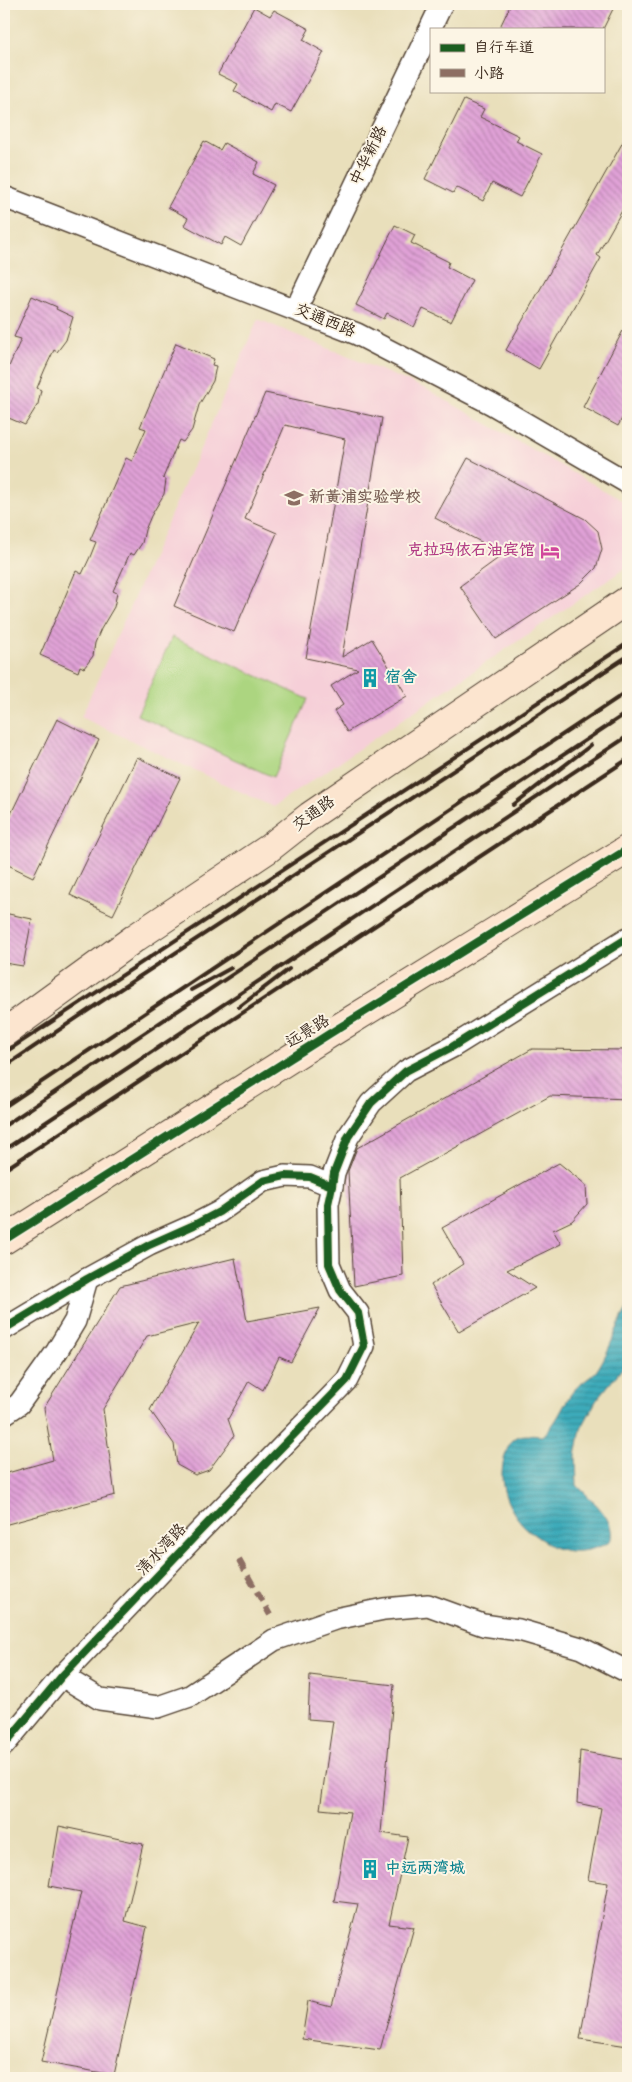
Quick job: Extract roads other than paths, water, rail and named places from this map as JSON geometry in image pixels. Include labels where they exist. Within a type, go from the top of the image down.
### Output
[{"type":"main road","name":"交通路","points":[[4,1033],[135,938],[268,849],[310,816],[628,600]]},
{"type":"main road","name":"远景路","points":[[4,1240],[320,1040],[628,849]]},
{"type":"street","name":"中华新路","points":[[431,28],[442,4]]},
{"type":"street","name":"中华新路","points":[[296,309],[430,29]]},
{"type":"street","name":"交通西路","points":[[4,197],[357,334],[400,354],[492,404],[628,483]]},
{"type":"street","name":"清水湾路","points":[[4,1745],[62,1676],[347,1380],[364,1346],[358,1313],[340,1290],[329,1264],[328,1204],[334,1173],[348,1137],[371,1102],[406,1070],[452,1047],[628,938]]},
{"type":"street","points":[[4,1329],[87,1279],[149,1245],[194,1226],[219,1212],[264,1181],[285,1176],[310,1177],[332,1186]]},
{"type":"street","points":[[4,1414],[19,1404],[57,1351],[75,1321],[87,1279]]},
{"type":"street","points":[[62,1676],[100,1699],[158,1706],[190,1696],[274,1640],[335,1619],[384,1609],[428,1605],[483,1625],[519,1630],[581,1648],[628,1672]]},
{"type":"water","points":[[628,1307],[628,1361],[596,1401],[581,1429],[576,1456],[577,1485],[607,1518],[611,1534],[610,1542],[585,1550],[572,1551],[557,1548],[532,1533],[522,1524],[508,1503],[502,1479],[506,1453],[511,1443],[517,1437],[525,1435],[543,1436],[548,1431],[574,1390],[599,1367]]},
{"type":"railway","points":[[4,1053],[628,643]]},
{"type":"railway","points":[[4,1067],[628,656]]},
{"type":"railway","points":[[4,1107],[628,691]]},
{"type":"railway","points":[[4,1126],[628,712]]},
{"type":"railway","points":[[4,1150],[628,736]]},
{"type":"railway","points":[[513,805],[591,745]]},
{"type":"railway","points":[[4,1170],[628,759]]},
{"type":"railway","points":[[191,990],[231,968]]},
{"type":"railway","points":[[239,1007],[289,969]]},
{"type":"place","name":"新黄浦实验学校","points":[[294,498]]},
{"type":"place","name":"克拉玛依石油宾馆","points":[[550,551]]},
{"type":"place","name":"宿舍","points":[[370,678]]},
{"type":"place","name":"中远两湾城","points":[[370,1869]]}]
